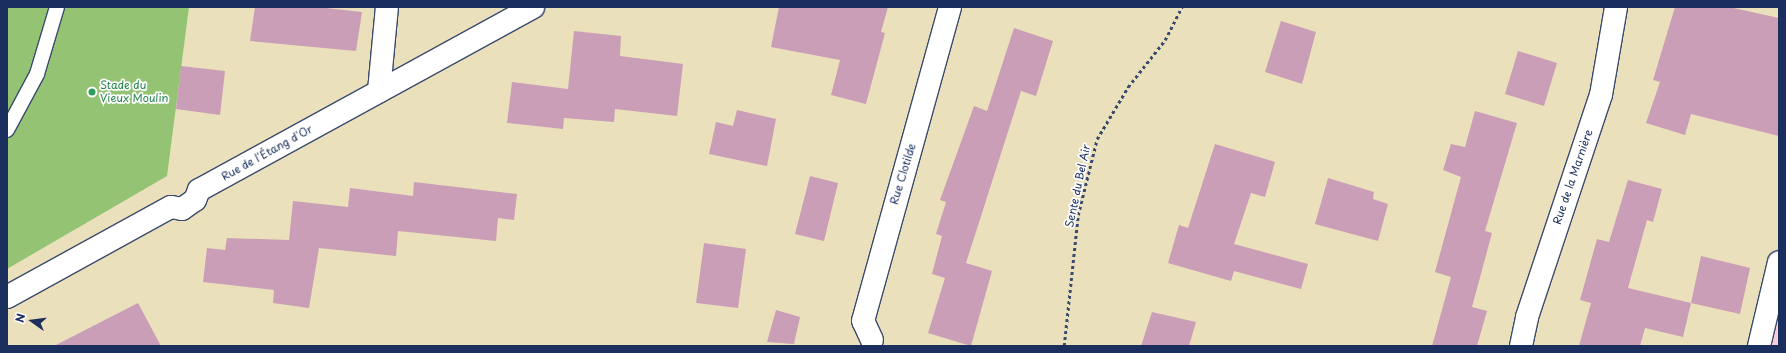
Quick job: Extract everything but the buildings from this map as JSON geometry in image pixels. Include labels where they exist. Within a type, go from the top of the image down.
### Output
[{"type":"street","points":[[379,92],[387,7]]},
{"type":"street","name":"Rue de l'Étang d'Or","points":[[7,297],[171,207],[182,209],[195,200],[199,190],[533,7]]},
{"type":"street","name":"Rue Clotilde","points":[[872,340],[863,321],[950,7]]},
{"type":"street","name":"Rue de la Marnière","points":[[1521,346],[1527,317],[1601,95],[1616,7]]},
{"type":"street","points":[[1759,346],[1779,262]]},
{"type":"lane","points":[[7,130],[37,74],[57,7]]},
{"type":"path","name":"Sente du Bel Air","points":[[1064,346],[1078,215],[1097,139],[1128,87],[1165,40],[1182,7]]},
{"type":"shaded area","points":[[1779,289],[1779,346],[1765,346]]},
{"type":"green space","name":"Stade du Vieux Moulin","points":[[7,7],[189,7],[167,176],[7,269]]},
{"type":"place","name":"Stade du Vieux Moulin","points":[[92,92]]}]
